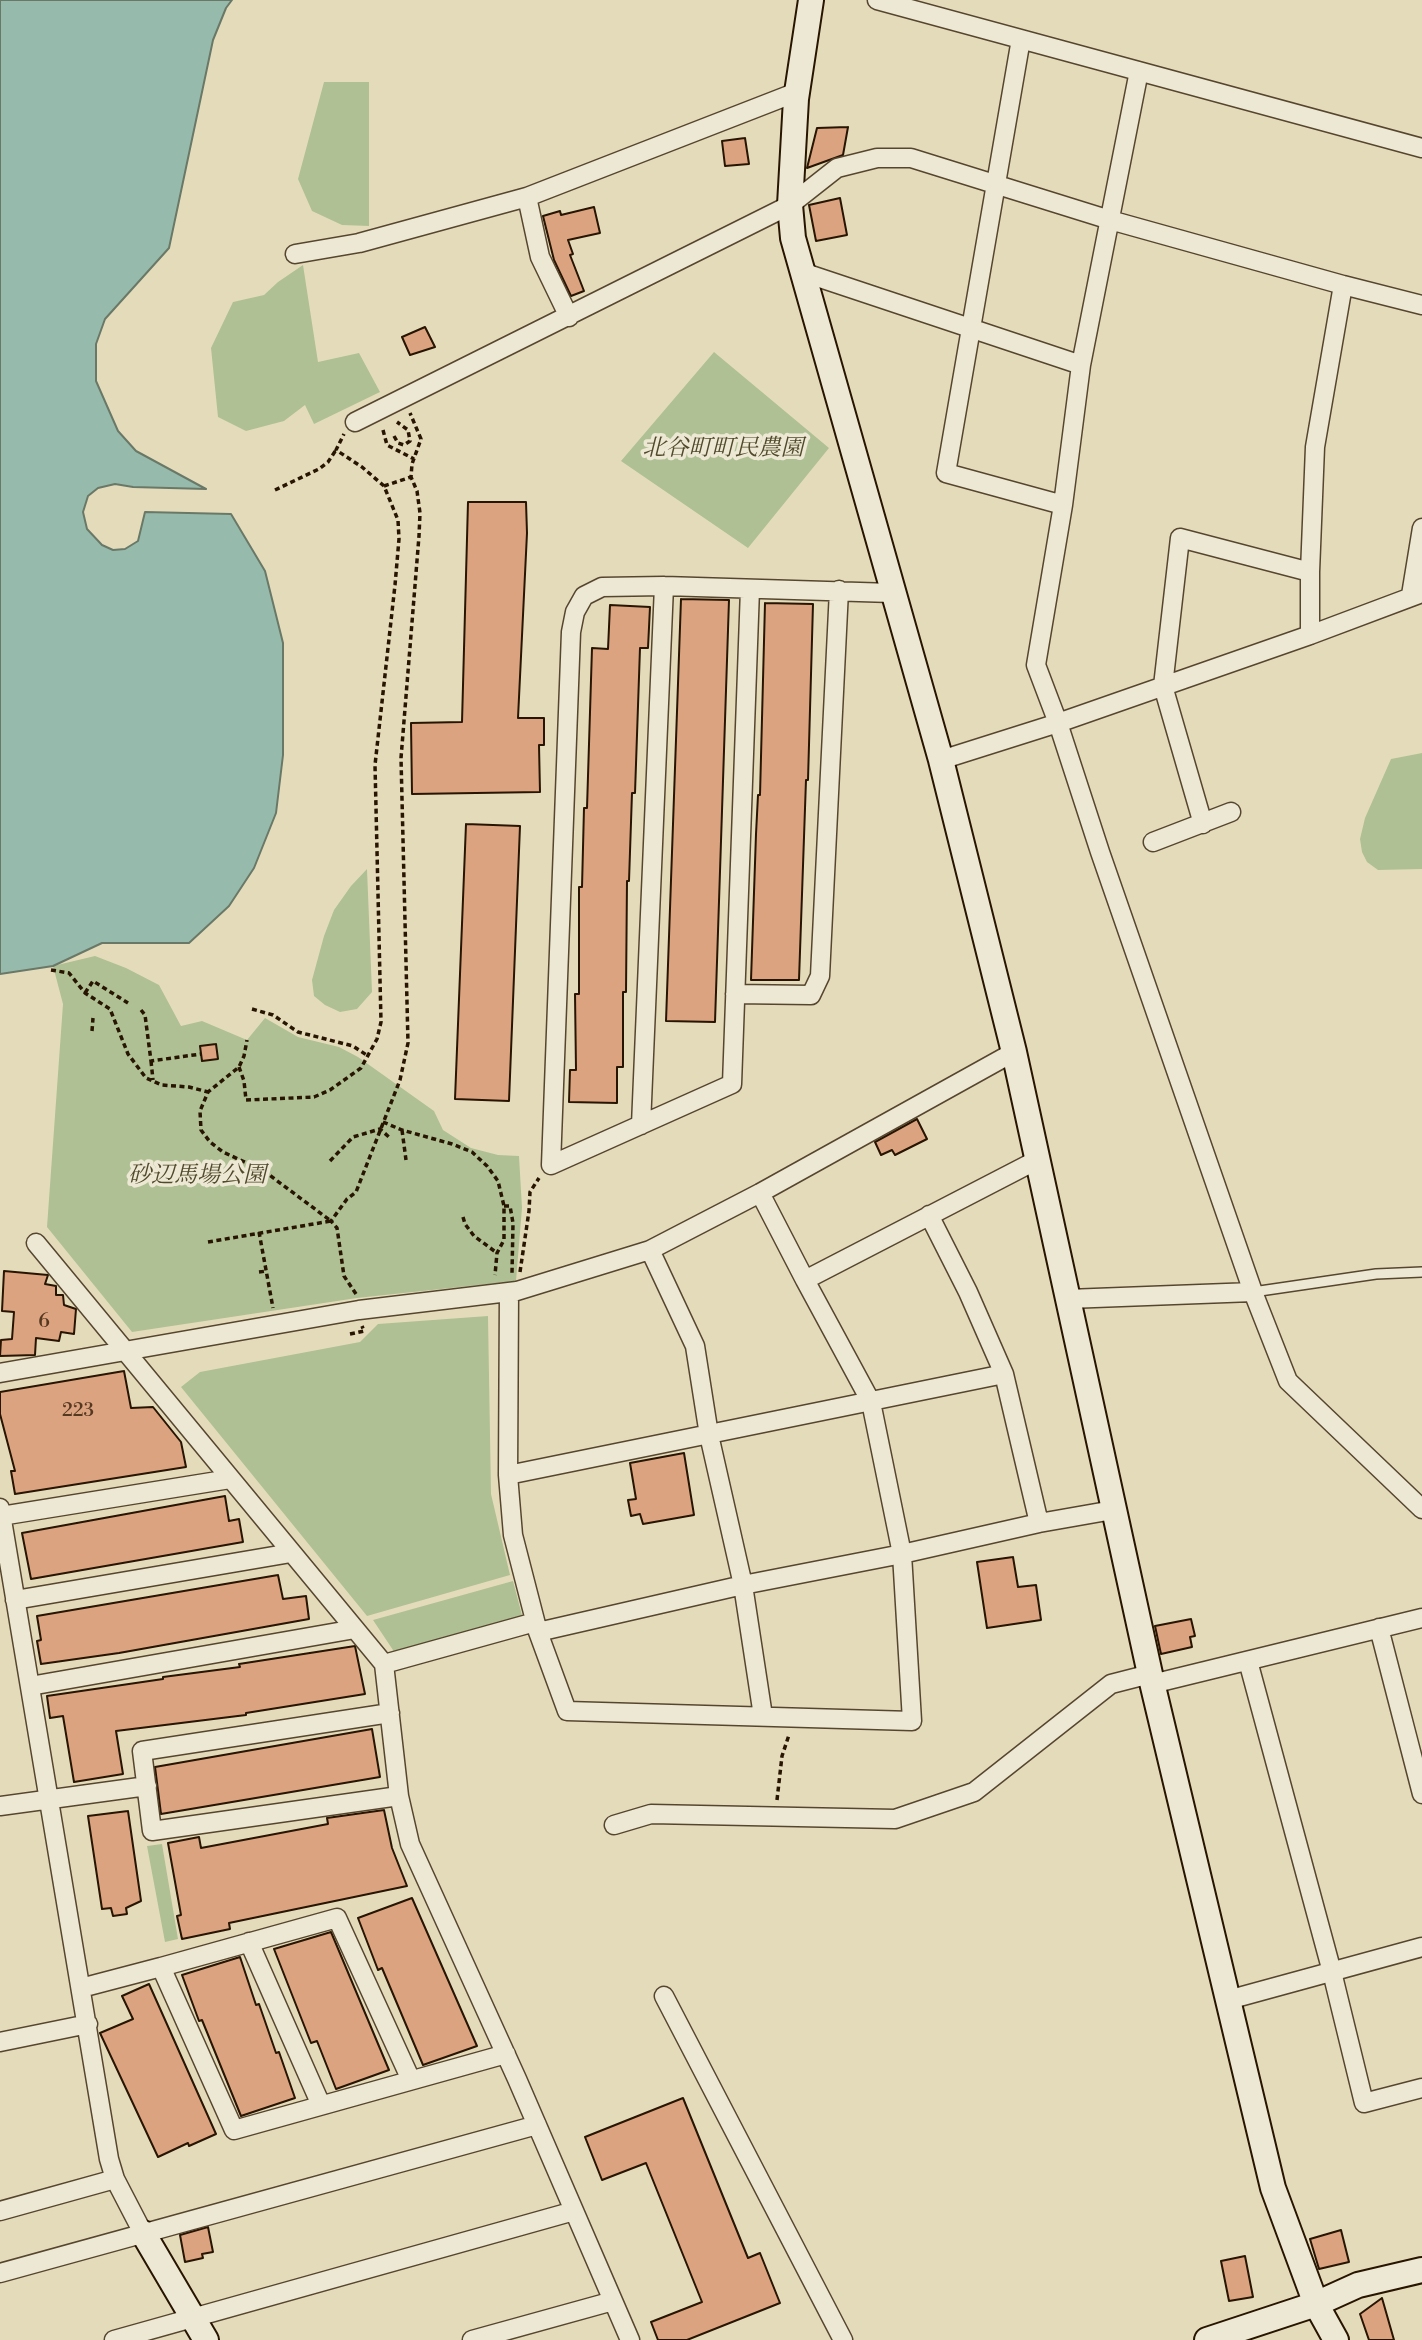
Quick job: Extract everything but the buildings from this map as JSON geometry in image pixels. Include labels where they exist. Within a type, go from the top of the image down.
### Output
[{"type":"street","points":[[811,0],[797,92],[790,205],[793,238],[941,760],[1014,1052],[1151,1679],[1273,2188],[1316,2304],[1336,2340]]},
{"type":"street","points":[[877,0],[1422,148]]},
{"type":"street","points":[[1021,39],[946,473],[1063,505]]},
{"type":"street","points":[[1139,71],[1081,365],[1063,505],[1036,665],[1253,1292],[1288,1381],[1422,1509]]},
{"type":"street","points":[[295,254],[359,243],[527,197],[797,92]]},
{"type":"street","points":[[355,422],[790,205],[837,168],[877,158],[911,158],[1110,220],[1422,305]]},
{"type":"street","points":[[527,197],[540,257],[569,317]]},
{"type":"street","points":[[802,272],[1081,365]]},
{"type":"street","points":[[1310,635],[1315,447],[1343,285]]},
{"type":"street","points":[[941,760],[1058,723],[1310,635],[1417,594],[1422,528]]},
{"type":"street","points":[[1203,824],[1163,686],[1180,538],[1310,572]]},
{"type":"street","points":[[750,589],[732,1084],[551,1166],[571,632],[575,612],[584,597],[602,587],[664,586],[892,593]]},
{"type":"street","points":[[641,1125],[664,586]]},
{"type":"street","points":[[735,994],[811,995],[820,976],[839,590]]},
{"type":"street","points":[[1153,842],[1231,811]]},
{"type":"street","points":[[0,1373],[359,1310],[513,1292],[650,1250],[760,1193],[1014,1052]]},
{"type":"street","points":[[805,1280],[1037,1160]]},
{"type":"street","points":[[513,1292],[508,1475],[513,1535],[536,1627],[567,1711],[912,1721],[902,1554],[871,1402],[760,1193]]},
{"type":"street","points":[[929,1215],[968,1292],[1004,1374],[1039,1523]]},
{"type":"street","points":[[36,1242],[384,1664],[399,1796],[410,1844],[506,2054],[629,2340]]},
{"type":"street","points":[[650,1250],[695,1346],[709,1435],[743,1585],[763,1716]]},
{"type":"street","points":[[1068,1299],[1253,1292]]},
{"type":"street","points":[[508,1475],[1004,1374]]},
{"type":"street","points":[[205,2340],[143,2234],[109,2159],[1,1512],[230,1479]]},
{"type":"street","points":[[384,1664],[536,1627],[1113,1510]]},
{"type":"street","points":[[15,1600],[292,1553]]},
{"type":"street","points":[[614,1825],[651,1814],[895,1819],[974,1793],[1111,1685],[1248,1661],[1422,1618]]},
{"type":"street","points":[[1379,1628],[1422,1794]]},
{"type":"street","points":[[30,1686],[355,1629]]},
{"type":"street","points":[[1248,1661],[1332,1972],[1364,2103],[1422,2088]]},
{"type":"street","points":[[390,1713],[142,1751],[152,1831],[399,1796]]},
{"type":"street","points":[[0,1806],[146,1786]]},
{"type":"street","points":[[81,1988],[337,1918],[411,2080]]},
{"type":"street","points":[[249,1942],[321,2105]]},
{"type":"street","points":[[1228,2000],[1422,1947]]},
{"type":"street","points":[[161,1966],[234,2130],[506,2054]]},
{"type":"street","points":[[664,1996],[843,2340]]},
{"type":"street","points":[[0,2042],[88,2024]]},
{"type":"street","points":[[0,2273],[537,2125]]},
{"type":"street","points":[[0,2211],[116,2179]]},
{"type":"street","points":[[114,2340],[574,2211]]},
{"type":"street","points":[[1207,2340],[1316,2304],[1358,2285],[1422,2270]]},
{"type":"street","points":[[472,2340],[613,2301]]},
{"type":"lane","points":[[1253,1292],[1376,1274],[1422,1272]]},
{"type":"path","points":[[208,1242],[331,1221],[347,1199],[356,1192],[400,1080],[408,1043],[401,758],[420,513],[417,491],[411,477],[421,439],[404,398]]},
{"type":"path","points":[[390,421],[404,425],[408,429],[410,441],[404,445],[398,443],[394,436]]},
{"type":"path","points":[[275,490],[307,476],[328,462],[344,434],[355,422]]},
{"type":"path","points":[[384,426],[382,432],[387,445],[414,459]]},
{"type":"path","points":[[239,1067],[246,1100],[314,1097],[330,1090],[361,1068],[377,1039],[381,1022],[374,765],[399,539],[398,520],[384,486],[336,450]]},
{"type":"path","points":[[384,486],[411,477]]},
{"type":"path","points":[[51,970],[69,973],[85,993],[110,1009],[128,1054],[146,1078],[208,1092]]},
{"type":"path","points":[[85,993],[93,981],[128,1003]]},
{"type":"path","points":[[252,1009],[273,1015],[298,1032],[353,1046],[368,1056]]},
{"type":"path","points":[[141,1010],[145,1015],[153,1081]]},
{"type":"path","points":[[92,1031],[93,1018]]},
{"type":"path","points":[[247,1040],[239,1067],[208,1092],[200,1111],[201,1130],[210,1142],[223,1152],[264,1171],[337,1228],[344,1276],[356,1293],[363,1332],[351,1334]]},
{"type":"path","points":[[151,1061],[201,1054]]},
{"type":"path","points":[[383,1122],[472,1152],[498,1181],[503,1206],[504,1240],[497,1253],[495,1276]]},
{"type":"path","points":[[380,1129],[390,1138]]},
{"type":"path","points":[[330,1161],[353,1138],[380,1129]]},
{"type":"path","points":[[402,1130],[406,1160]]},
{"type":"path","points":[[513,1292],[529,1211],[530,1192],[551,1166]]},
{"type":"path","points":[[503,1206],[510,1206],[513,1223],[513,1292]]},
{"type":"path","points":[[463,1217],[474,1236],[497,1253]]},
{"type":"path","points":[[259,1232],[276,1324]]},
{"type":"path","points":[[259,1272],[267,1271]]},
{"type":"path","points":[[778,1817],[777,1796],[782,1756],[790,1728],[786,1717]]},
{"type":"green space","points":[[324,82],[369,82],[369,226],[342,225],[312,211],[298,179]]},
{"type":"green space","points":[[303,265],[318,362],[359,353],[380,392],[314,424],[305,405],[284,421],[246,431],[218,417],[211,348],[233,302],[264,295]]},
{"type":"green space","name":"北谷町町民農園","points":[[714,352],[829,448],[748,548],[621,461]]},
{"type":"green space","points":[[1422,753],[1422,869],[1378,870],[1367,862],[1362,852],[1360,839],[1365,818],[1391,759]]},
{"type":"green space","points":[[367,869],[372,992],[357,1009],[340,1012],[314,996],[312,980],[334,910]]},
{"type":"green space","name":"砂辺馬場公園","points":[[95,956],[159,985],[181,1026],[202,1021],[247,1040],[265,1018],[298,1037],[339,1047],[358,1057],[434,1111],[443,1130],[471,1148],[498,1155],[519,1156],[522,1208],[516,1281],[357,1298],[132,1332],[47,1227],[63,1004],[53,966]]},
{"type":"green space","points":[[488,1316],[491,1494],[510,1575],[367,1616],[181,1387],[200,1372],[360,1342],[378,1324]]},
{"type":"green space","points":[[513,1581],[523,1619],[395,1653],[373,1620]]},
{"type":"green space","points":[[162,1844],[178,1939],[165,1942],[147,1846]]},
{"type":"shaded area","points":[[0,0],[232,0],[213,40],[169,248],[105,319],[96,344],[96,381],[118,431],[136,451],[206,489],[115,484],[98,488],[88,496],[83,512],[87,529],[102,545],[113,550],[125,549],[138,541],[145,512],[231,514],[265,571],[283,643],[283,755],[276,813],[254,868],[229,906],[189,943],[102,943],[53,966],[0,974]]}]
